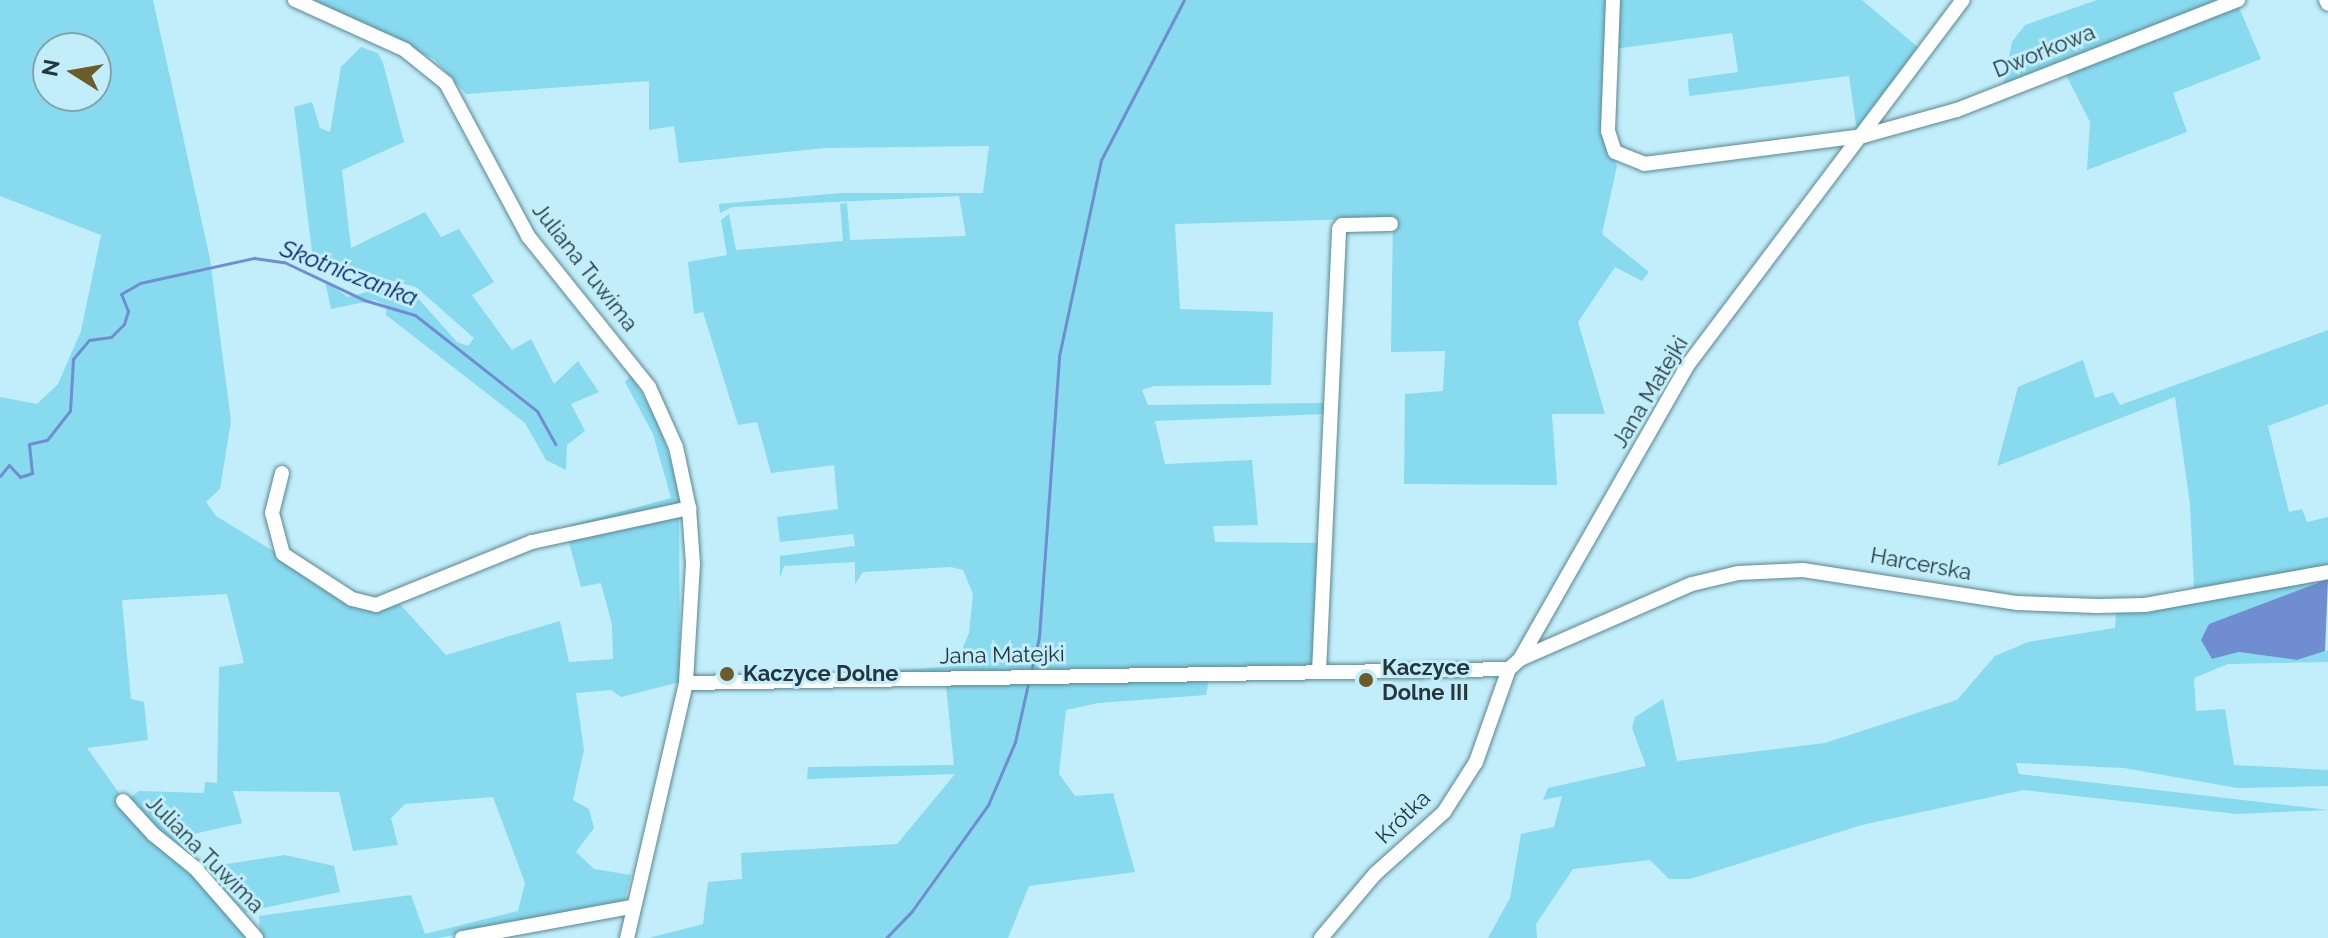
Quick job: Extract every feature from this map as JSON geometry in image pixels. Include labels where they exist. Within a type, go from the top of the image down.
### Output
[{"type":"street","name":"Juliana Tuwima","points":[[295,0],[405,50],[446,83],[528,236],[649,387],[676,447],[689,508],[693,564],[686,683],[631,907],[627,938]]},
{"type":"street","name":"Dworkowa","points":[[1613,0],[1608,131],[1615,152],[1627,161],[1644,164],[1863,136],[1957,110],[2238,0]]},
{"type":"street","name":"Jana Matejki","points":[[686,683],[1319,672],[1514,664],[1687,366],[1963,0]]},
{"type":"street","points":[[1319,672],[1339,229],[1342,225],[1391,224]]},
{"type":"street","points":[[282,473],[272,513],[283,554],[352,599],[376,605],[532,542],[689,508]]},
{"type":"street","name":"Harcerska","points":[[1514,664],[1692,584],[1738,573],[1815,571],[2017,603],[2096,606],[2145,605],[2328,572]]},
{"type":"street","name":"Krótka","points":[[1321,938],[1375,874],[1444,812],[1476,762],[1514,664]]},
{"type":"street","name":"Juliana Tuwima","points":[[123,801],[153,834],[195,868],[256,938]]},
{"type":"street","points":[[462,938],[631,907]]},
{"type":"shaded area","points":[[0,0],[153,0],[210,259],[231,421],[220,489],[206,502],[216,516],[352,599],[398,602],[446,655],[560,621],[569,662],[613,659],[612,625],[601,583],[581,587],[568,539],[679,514],[680,682],[621,697],[611,690],[576,693],[584,750],[573,800],[589,809],[594,828],[576,852],[594,869],[631,875],[624,903],[438,938],[260,938],[259,916],[411,895],[425,934],[518,911],[525,883],[493,797],[405,804],[391,818],[398,845],[353,851],[339,792],[233,791],[242,823],[189,835],[200,876],[250,938],[0,938],[0,397],[37,404],[58,384],[81,331],[101,235],[0,196]],"holes":[[[227,594],[244,663],[219,667],[217,783],[205,782],[204,793],[139,791],[130,797],[129,807],[87,748],[148,740],[144,702],[131,699],[122,600]]]},
{"type":"shaded area","points":[[308,0],[1609,0],[1604,138],[1617,166],[1602,234],[1649,272],[1642,281],[1615,267],[1578,322],[1605,414],[1552,414],[1557,485],[1404,484],[1405,394],[1443,391],[1445,351],[1391,352],[1393,218],[1175,224],[1180,309],[1273,312],[1271,385],[1154,386],[1142,390],[1148,405],[1325,403],[1325,414],[1155,421],[1165,464],[1252,460],[1258,525],[1213,526],[1215,542],[1323,543],[1313,665],[854,674],[955,666],[969,633],[973,594],[963,570],[951,567],[863,572],[855,584],[855,562],[784,566],[780,578],[780,556],[855,546],[853,534],[780,542],[777,517],[838,509],[834,465],[771,473],[757,422],[738,425],[703,312],[694,314],[688,262],[727,255],[721,220],[729,214],[736,250],[843,241],[840,204],[847,203],[850,240],[966,236],[959,196],[732,207],[720,213],[719,204],[841,193],[983,193],[989,146],[825,148],[679,163],[674,126],[649,130],[649,81],[466,94],[434,59]]},
{"type":"shaded area","points":[[1616,0],[1862,0],[1920,49],[1857,132],[1849,76],[1689,96],[1688,79],[1738,72],[1732,33],[1614,49]]},
{"type":"shaded area","points":[[2097,0],[2224,0],[2003,87],[2012,42],[2025,25]]},
{"type":"shaded area","points":[[2238,5],[2261,59],[2173,93],[2187,132],[2087,170],[2090,122],[2065,73]]},
{"type":"shaded area","points":[[361,47],[378,53],[383,63],[404,142],[342,170],[351,248],[425,212],[441,237],[459,229],[494,282],[472,295],[512,350],[531,339],[554,384],[578,361],[599,392],[571,404],[585,431],[567,445],[566,470],[546,460],[525,423],[386,315],[387,306],[374,300],[331,309],[325,281],[348,297],[378,289],[416,296],[457,342],[468,346],[474,338],[416,287],[378,277],[361,285],[344,262],[313,259],[294,107],[312,102],[320,128],[330,132],[341,67]]},
{"type":"shaded area","points":[[2328,330],[2328,404],[2268,426],[2289,512],[2302,509],[2307,522],[2328,517],[2328,566],[2194,588],[2190,504],[2175,397],[1997,466],[2018,387],[2083,360],[2095,398],[2113,392],[2120,405]]},
{"type":"shaded area","points":[[631,375],[659,423],[683,501],[680,506],[572,529],[571,525],[671,498],[653,434],[625,382]]},
{"type":"shaded area","points":[[2328,578],[2246,614],[2209,624],[2212,659],[2239,652],[2297,660],[2328,650],[2328,662],[2228,664],[2194,678],[2196,711],[2225,709],[2234,765],[2328,770],[2328,786],[2237,788],[2124,768],[2016,763],[2019,774],[2328,810],[2237,814],[2023,790],[1862,825],[1690,879],[1669,879],[1650,860],[1573,869],[1536,924],[1537,938],[1488,938],[1510,898],[1521,834],[1554,827],[1562,796],[1543,800],[1548,788],[1646,766],[1632,728],[1635,717],[1663,699],[1677,761],[1825,743],[1957,700],[1995,656],[2028,642],[2115,628],[2116,612]]},
{"type":"shaded area","points":[[2328,579],[2325,651],[2297,660],[2239,652],[2212,659],[2201,640],[2209,624]]},
{"type":"shaded area","points":[[1209,679],[1206,695],[1098,703],[1066,710],[1059,774],[1075,796],[1113,793],[1135,872],[1029,886],[1008,938],[649,938],[703,924],[708,882],[742,879],[741,853],[897,844],[955,774],[807,779],[808,767],[954,765],[946,686]]},
{"type":"shaded area","points":[[285,855],[334,866],[340,892],[245,912],[211,874],[213,866]]},
{"type":"waterway","points":[[1031,672],[1039,637],[1059,356],[1101,160],[1184,0]]},
{"type":"waterway","name":"Skotniczanka","points":[[0,476],[9,465],[20,477],[32,473],[29,444],[47,440],[70,411],[73,359],[89,340],[111,337],[124,324],[128,311],[121,294],[140,283],[254,258],[284,262],[364,300],[415,315],[537,411],[555,444]]},
{"type":"waterway","points":[[886,938],[912,911],[988,805],[1015,742],[1028,684]]},
{"type":"place","name":"Kaczyce Dolne","points":[[727,674]]},
{"type":"place","name":"Kaczyce Dolne III","points":[[1366,680]]}]
